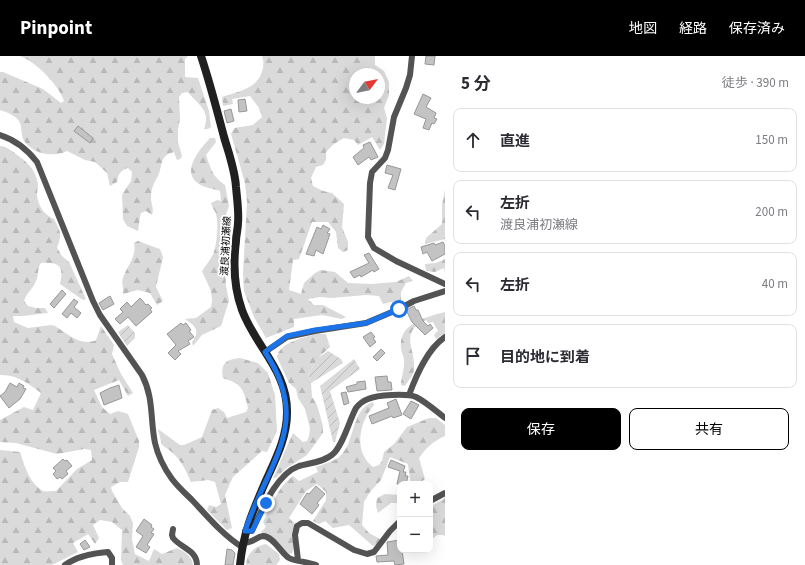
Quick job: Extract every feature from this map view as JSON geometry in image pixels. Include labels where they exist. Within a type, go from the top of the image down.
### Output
[{"type":"main road","name":"渡良浦初瀬線","points":[[202,56],[213,92],[236,185],[238,224],[235,282],[237,294],[242,311],[250,327],[274,365],[284,392],[287,412],[282,441],[245,531],[240,565]]},
{"type":"street","points":[[412,56],[410,75],[394,117],[388,150],[385,158],[372,172],[370,183],[368,237],[374,248],[396,261],[445,284]]},
{"type":"street","points":[[0,135],[19,144],[31,154],[37,162],[93,301],[100,315],[142,375],[146,384],[151,404],[155,442],[161,462],[172,479],[225,534],[242,545],[263,536],[267,537],[272,540],[289,558],[316,565]]},
{"type":"street","points":[[265,352],[287,336],[315,330],[366,323],[414,301],[445,291]]},
{"type":"street","points":[[409,395],[417,375],[428,356],[434,347],[445,338]]},
{"type":"street","points":[[245,531],[252,531],[261,511],[280,479],[291,470],[299,466],[328,458],[337,450],[356,408],[369,398],[409,395],[422,400],[445,418]]},
{"type":"street","points":[[433,499],[445,493]]},
{"type":"street","points":[[298,560],[295,535],[297,526],[302,523],[308,523],[354,550],[367,554],[374,552],[390,531],[397,525]]},
{"type":"street","points":[[173,529],[173,538],[192,552],[196,557],[197,565]]},
{"type":"street","points":[[65,565],[71,560],[96,553],[108,552],[112,558],[112,565]]},
{"type":"green space","points":[[20,56],[188,56],[185,59],[185,77],[198,78],[209,111],[211,127],[204,129],[206,117],[203,109],[188,92],[182,93],[179,97],[180,118],[178,142],[182,156],[177,160],[174,152],[166,156],[162,161],[160,172],[152,190],[152,215],[146,211],[141,213],[138,231],[127,226],[123,219],[122,195],[131,181],[132,172],[128,168],[122,171],[117,182],[110,186],[107,173],[95,162],[85,160],[67,151],[49,154],[31,148],[23,139],[19,121],[10,114],[0,110],[0,72],[43,89],[61,103],[64,101],[57,88],[46,74]]},
{"type":"green space","points":[[262,56],[375,56],[375,65],[380,68],[349,68],[349,104],[385,104],[385,73],[389,82],[389,95],[384,108],[387,118],[384,144],[380,150],[372,137],[358,145],[354,140],[344,138],[334,144],[326,152],[326,160],[323,165],[316,167],[311,178],[313,186],[323,191],[332,193],[344,204],[342,227],[348,242],[348,250],[343,252],[338,248],[336,232],[328,222],[312,222],[299,259],[293,260],[289,290],[301,294],[304,283],[315,273],[321,270],[335,272],[348,283],[371,284],[396,282],[409,276],[413,281],[406,283],[401,292],[401,303],[394,306],[394,303],[391,302],[383,304],[379,296],[366,295],[308,299],[314,305],[323,305],[346,317],[342,319],[322,315],[294,319],[294,327],[266,338],[254,317],[244,291],[243,273],[247,202],[245,183],[231,134],[234,128],[253,125],[262,117],[259,108],[250,96],[232,99],[233,104],[223,106],[222,97],[244,89],[255,83],[260,77],[263,64]]},
{"type":"green space","points":[[210,138],[215,138],[216,142],[206,155],[215,175],[225,185],[229,206],[225,217],[224,252],[226,286],[229,301],[221,326],[202,335],[193,346],[192,342],[195,338],[196,329],[185,319],[196,318],[211,307],[211,291],[202,271],[213,254],[217,238],[217,218],[211,203],[217,200],[221,201],[220,191],[201,185],[194,179],[191,173],[191,167],[197,154]]},
{"type":"green space","points":[[0,146],[9,149],[20,157],[34,172],[38,182],[37,195],[40,206],[44,213],[54,219],[59,230],[60,239],[57,248],[62,256],[69,262],[86,299],[83,300],[60,284],[61,269],[59,266],[53,263],[41,263],[36,281],[24,301],[28,306],[45,308],[48,313],[13,316],[14,322],[28,328],[51,325],[55,326],[75,339],[85,342],[96,340],[101,326],[114,345],[112,354],[121,374],[133,393],[128,396],[119,380],[94,390],[102,407],[110,414],[118,411],[128,414],[139,441],[139,447],[128,482],[120,482],[111,487],[122,508],[130,516],[133,523],[132,539],[135,554],[149,561],[154,549],[162,554],[177,548],[190,557],[193,565],[123,565],[121,560],[122,530],[112,522],[100,520],[93,525],[99,538],[95,544],[88,534],[73,543],[78,552],[52,565],[0,565],[0,450],[20,452],[31,479],[38,488],[43,491],[56,491],[77,469],[92,460],[91,450],[84,449],[57,454],[16,443],[0,442],[0,420],[24,407],[33,410],[41,393],[17,378],[0,375]]},
{"type":"green space","points":[[445,189],[445,239],[425,244],[426,238],[442,224],[442,205]]},
{"type":"green space","points":[[138,241],[160,249],[163,257],[156,287],[163,301],[157,305],[150,293],[138,290],[123,294],[122,280],[133,257],[135,248],[134,243]]},
{"type":"green space","points":[[445,259],[445,274],[444,268],[435,272],[426,271],[425,264],[436,263]]},
{"type":"green space","points":[[445,312],[445,333],[436,339],[434,335],[438,331],[433,322],[428,323],[426,320],[413,330],[410,336],[410,342],[414,370],[405,386],[401,385],[404,357],[401,350],[401,339],[404,333],[415,322]]},
{"type":"green space","points":[[128,325],[135,333],[135,338],[127,346],[118,332]]},
{"type":"green space","points":[[316,334],[326,334],[330,347],[318,358],[308,375],[311,383],[312,397],[317,405],[323,426],[323,433],[307,455],[285,469],[276,478],[273,478],[293,433],[303,442],[307,441],[310,428],[305,409],[298,398],[296,389],[289,383],[277,357],[279,352],[287,344]]},
{"type":"green space","points":[[328,351],[341,359],[343,363],[311,383],[308,375],[318,358]]},
{"type":"green space","points":[[240,358],[258,363],[268,373],[275,395],[277,431],[267,452],[262,451],[233,477],[225,495],[232,528],[227,530],[207,510],[209,505],[216,507],[221,504],[215,482],[208,480],[191,482],[180,461],[162,445],[158,429],[180,445],[184,445],[202,437],[212,410],[218,408],[224,412],[227,418],[246,412],[248,408],[241,387],[232,381],[223,378],[222,373],[225,363]]},
{"type":"green space","points":[[354,359],[360,369],[330,391],[340,423],[335,442],[333,442],[320,386]]},
{"type":"green space","points":[[373,402],[374,405],[365,420],[360,437],[363,453],[367,461],[373,467],[379,465],[382,461],[384,452],[394,444],[407,427],[429,418],[436,418],[445,425],[445,436],[430,445],[419,458],[425,479],[422,481],[410,481],[408,464],[390,457],[381,480],[370,492],[364,502],[362,525],[369,533],[380,539],[377,544],[373,546],[349,525],[333,528],[325,521],[319,524],[313,521],[326,500],[326,492],[317,484],[306,491],[289,518],[295,524],[293,551],[292,554],[288,553],[272,537],[261,532],[266,527],[263,522],[275,497],[293,476],[299,481],[318,472],[316,467],[331,462],[339,457],[348,444],[360,412]]},
{"type":"green space","points":[[385,494],[397,495],[397,503],[391,503],[378,513],[376,506],[377,498]]},
{"type":"green space","points":[[445,498],[445,536],[437,535],[433,538],[433,517],[433,505]]},
{"type":"green space","points":[[266,544],[279,554],[280,560],[276,565],[246,565],[248,557],[252,551],[258,546]]},
{"type":"building","points":[[426,56],[435,56],[434,65],[425,64]]},
{"type":"building","points":[[423,94],[431,98],[426,107],[436,113],[434,118],[437,119],[434,124],[432,123],[429,130],[423,128],[426,119],[414,114]]},
{"type":"building","points":[[245,99],[247,111],[239,112],[238,100]]},
{"type":"building","points":[[231,109],[234,121],[227,123],[224,111]]},
{"type":"building","points":[[78,126],[93,138],[90,143],[74,131]]},
{"type":"building","points":[[370,142],[378,157],[371,160],[369,157],[358,165],[353,157],[364,148],[363,145]]},
{"type":"building","points":[[387,165],[401,169],[395,190],[388,188],[393,175],[385,173]]},
{"type":"building","points":[[323,225],[330,229],[327,233],[330,234],[323,254],[316,250],[314,256],[306,254],[317,227],[321,229]]},
{"type":"building","points":[[443,242],[445,246],[445,254],[432,261],[427,252],[423,254],[421,247]]},
{"type":"building","points":[[369,253],[379,269],[374,272],[373,270],[361,277],[360,275],[354,278],[350,272],[369,263],[364,255]]},
{"type":"building","points":[[62,290],[66,294],[54,308],[50,304]]},
{"type":"building","points":[[110,296],[114,304],[103,310],[99,303]]},
{"type":"building","points":[[140,298],[146,305],[148,304],[152,308],[150,309],[152,312],[136,326],[128,317],[120,324],[115,319],[123,312],[120,309],[127,302],[131,307]]},
{"type":"building","points":[[74,299],[78,302],[74,307],[81,313],[77,318],[71,313],[67,318],[62,314]]},
{"type":"building","points":[[414,306],[416,310],[418,310],[423,321],[428,326],[430,324],[433,328],[425,335],[412,322],[406,310]]},
{"type":"building","points":[[181,323],[183,325],[186,323],[191,330],[189,331],[194,337],[188,341],[190,344],[178,351],[181,354],[175,360],[168,353],[176,345],[167,334]]},
{"type":"building","points":[[371,332],[375,337],[373,338],[376,342],[370,347],[363,337]]},
{"type":"building","points":[[381,349],[385,353],[377,361],[373,357]]},
{"type":"building","points":[[387,376],[388,382],[391,382],[392,390],[377,391],[375,377]]},
{"type":"building","points":[[365,381],[366,389],[348,392],[346,387],[357,384],[357,382]]},
{"type":"building","points":[[10,383],[17,387],[19,383],[26,389],[20,399],[9,408],[0,396],[5,392]]},
{"type":"building","points":[[119,385],[122,398],[104,405],[100,393]]},
{"type":"building","points":[[346,392],[349,403],[344,405],[341,393]]},
{"type":"building","points":[[396,399],[402,415],[393,418],[392,416],[372,424],[369,416],[389,408],[387,403]]},
{"type":"building","points":[[411,401],[419,405],[411,419],[403,414]]},
{"type":"building","points":[[63,459],[65,461],[67,460],[72,466],[66,471],[68,474],[62,479],[60,477],[57,479],[53,474],[56,471],[53,468]]},
{"type":"building","points":[[391,460],[405,466],[403,472],[406,472],[405,476],[408,476],[407,481],[398,481],[400,471],[388,467]]},
{"type":"building","points":[[316,486],[325,494],[317,503],[319,505],[312,514],[300,504],[307,493],[309,494]]},
{"type":"building","points":[[144,519],[152,525],[151,527],[154,529],[151,533],[154,534],[147,545],[150,547],[146,553],[136,547],[143,536],[136,531]]},
{"type":"building","points":[[85,540],[90,547],[84,550],[80,544]]},
{"type":"building","points":[[397,540],[397,553],[402,553],[404,564],[395,565],[394,561],[377,562],[376,556],[388,555],[387,542]]},
{"type":"building","points":[[227,549],[232,550],[235,553],[233,565],[225,565]]},
{"type":"route","points":[[266,503],[252,531],[245,531],[282,441],[286,424],[287,412],[284,392],[278,373],[265,352],[287,336],[315,330],[366,323],[399,309]]}]
